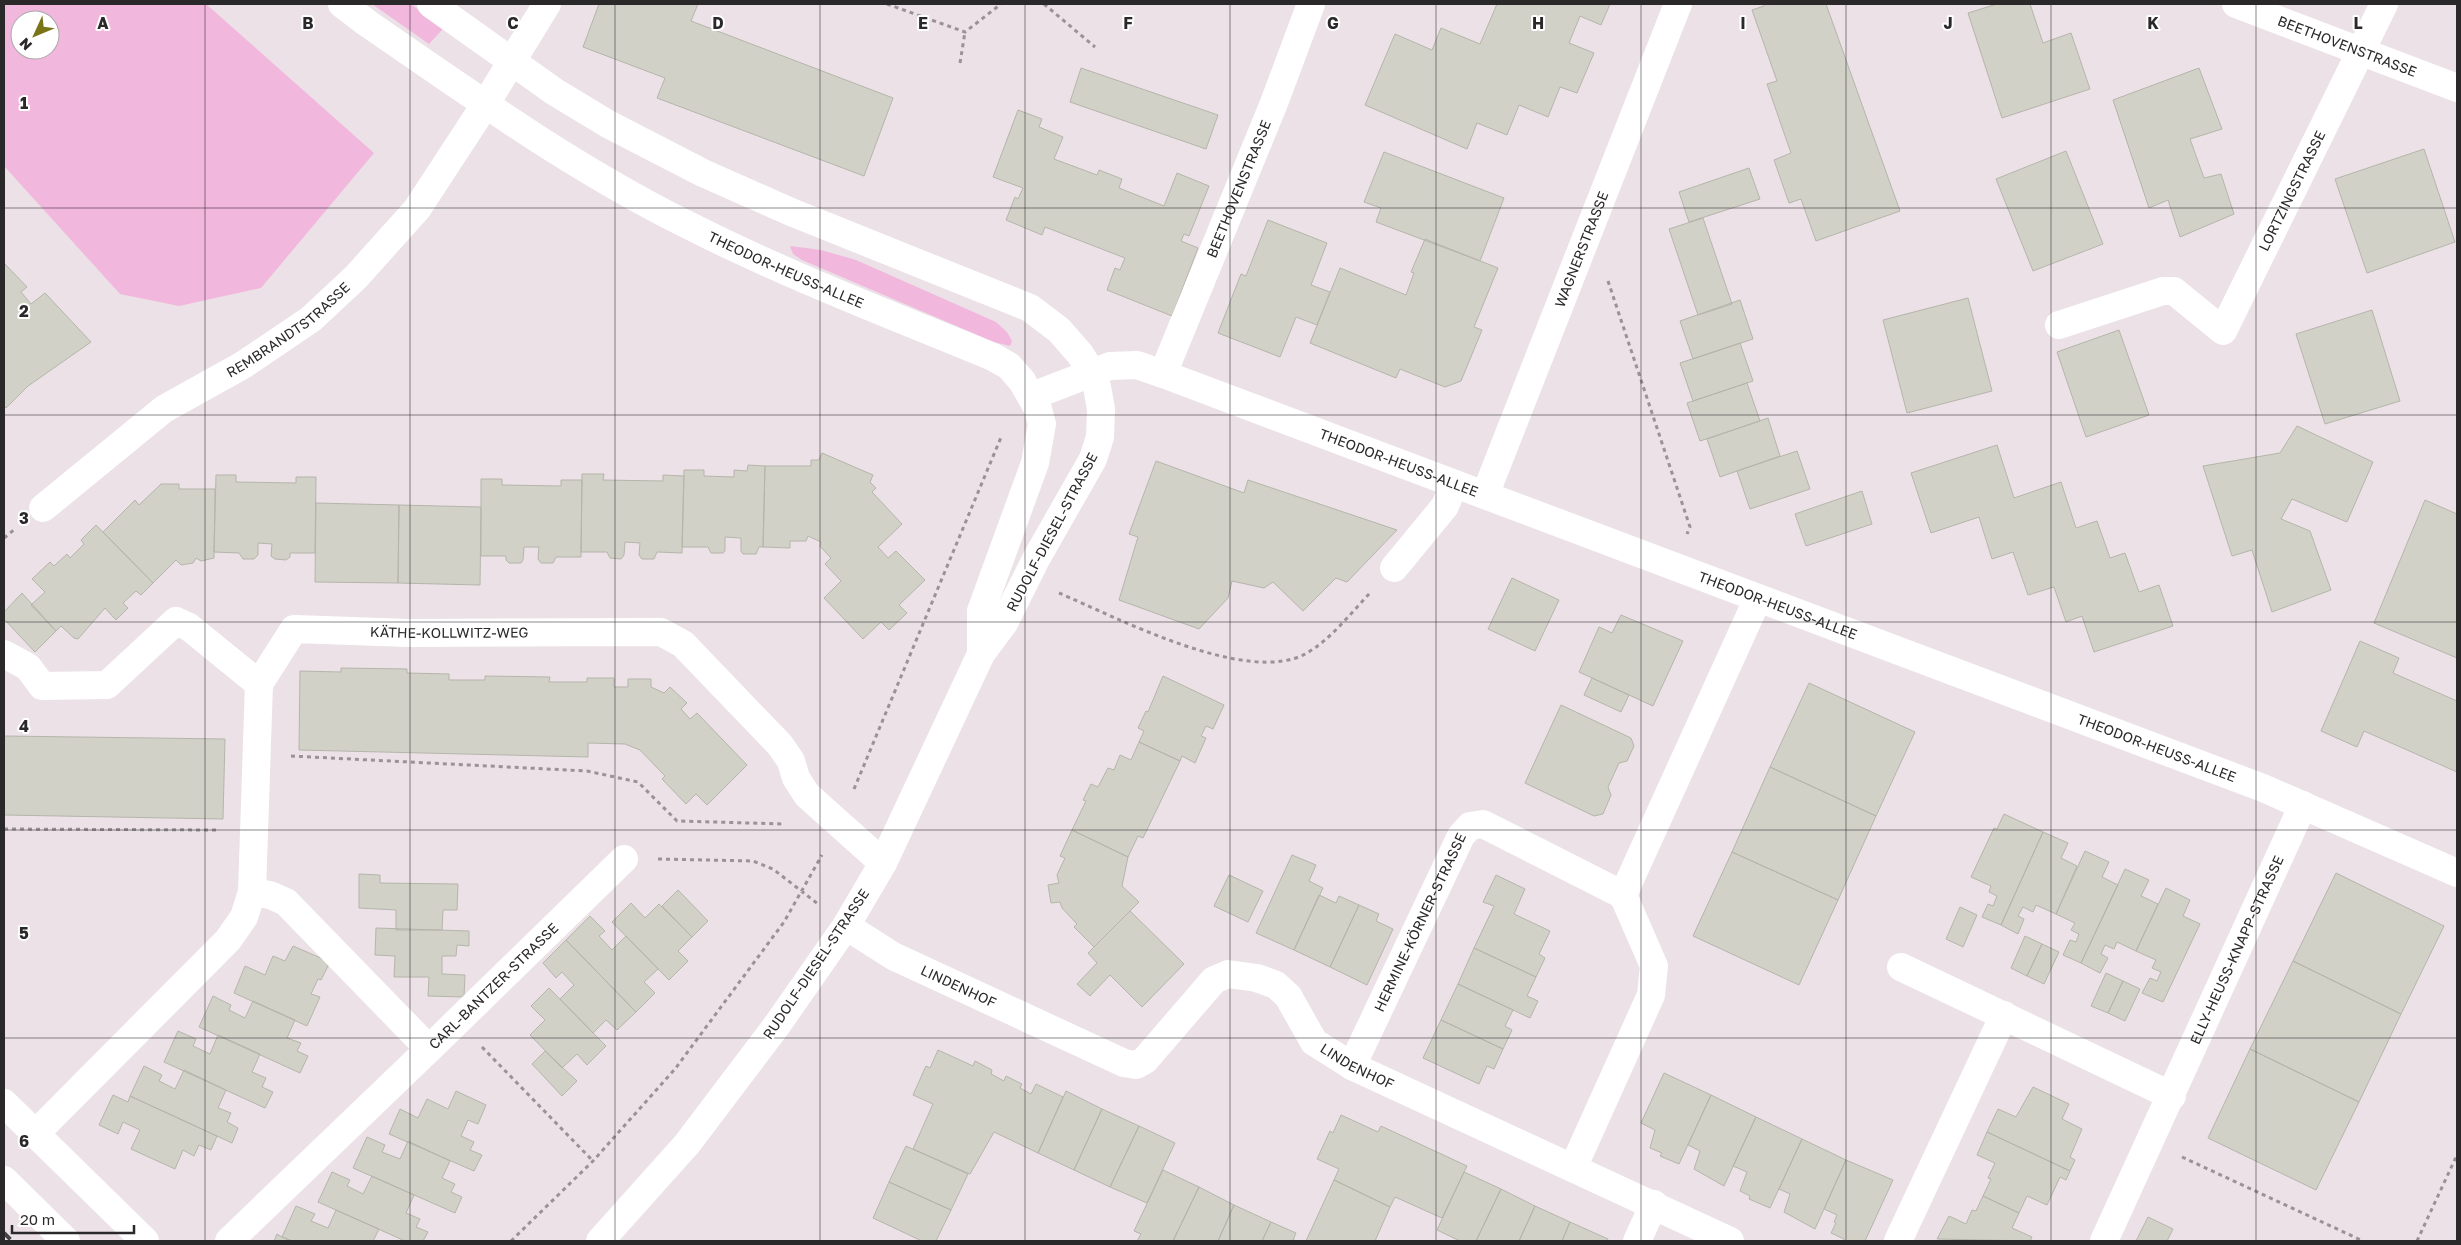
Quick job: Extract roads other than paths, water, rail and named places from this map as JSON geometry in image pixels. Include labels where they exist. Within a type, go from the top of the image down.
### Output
[{"type":"street","name":"THEODOR-HEUSS-ALLEE","points":[[342,4],[485,105],[560,154],[683,223],[776,268],[993,357],[1009,366],[1032,396],[1110,366],[1137,365],[2263,788],[2457,873]]},
{"type":"street","points":[[431,4],[554,92],[608,124],[703,173],[791,212],[1030,308],[1059,330],[1080,354],[1092,373]]},
{"type":"street","points":[[485,105],[547,4]]},
{"type":"street","name":"BEETHOVENSTRASSE","points":[[1163,374],[1274,103],[1311,4]]},
{"type":"street","name":"WAGNERSTRASSE","points":[[1485,495],[1678,4]]},
{"type":"street","name":"BEETHOVENSTRASSE","points":[[2236,4],[2457,88]]},
{"type":"street","name":"LORTZINGSTRASSE","points":[[2059,325],[2163,291],[2174,291],[2223,331],[2384,4]]},
{"type":"street","name":"REMBRANDTSTRASSE","points":[[43,508],[164,409],[243,365],[312,319],[356,277],[417,209],[485,105]]},
{"type":"street","name":"RUDOLF-DIESEL-STRASSE","points":[[600,1241],[687,1144],[777,1025],[846,926],[883,863],[981,654],[1004,624],[1026,579],[1096,452],[1100,437],[1101,409],[1092,373]]},
{"type":"street","name":"RUDOLF-DIESEL-STRASSE","points":[[981,654],[981,611],[1020,506],[1040,439],[1042,424],[1032,396]]},
{"type":"street","points":[[1394,568],[1445,506],[1454,484]]},
{"type":"street","points":[[1573,1168],[1651,995],[1654,966],[1623,895],[1758,598]]},
{"type":"street","points":[[4,654],[28,667],[42,686],[107,686],[176,621],[189,627],[259,695],[256,830],[252,892],[244,917],[228,940],[35,1134]]},
{"type":"street","name":"KÄTHE-KOLLWITZ-WEG","points":[[259,695],[294,629],[409,633],[661,632],[683,644],[780,745],[791,760],[796,778],[807,795],[839,826],[883,863]]},
{"type":"street","name":"ELLY-HEUSS-KNAPP-STRASSE","points":[[2104,1241],[2172,1096],[2303,805]]},
{"type":"street","name":"HERMINE-KÖRNER-STRASSE","points":[[1352,1066],[1461,836],[1470,826],[1483,824],[1623,895]]},
{"type":"street","name":"CARL-BANTZER-STRASSE","points":[[252,892],[270,895],[286,902],[429,1049],[624,859]]},
{"type":"street","name":"LINDENHOF","points":[[846,926],[902,960],[1124,1063],[1136,1065],[1145,1060],[1214,980],[1228,974],[1257,978],[1276,985],[1288,996],[1314,1042],[1326,1052],[1352,1066],[1654,1204],[1730,1241]]},
{"type":"street","points":[[1901,966],[2172,1096]]},
{"type":"street","points":[[1898,1241],[2004,1015]]},
{"type":"street","points":[[229,1241],[429,1049]]},
{"type":"street","points":[[4,1104],[145,1241]]},
{"type":"street","points":[[4,1180],[66,1241]]},
{"type":"street","points":[[1637,1241],[1654,1204]]},
{"type":"railway","points":[[4,1233],[12,1241]]}]
